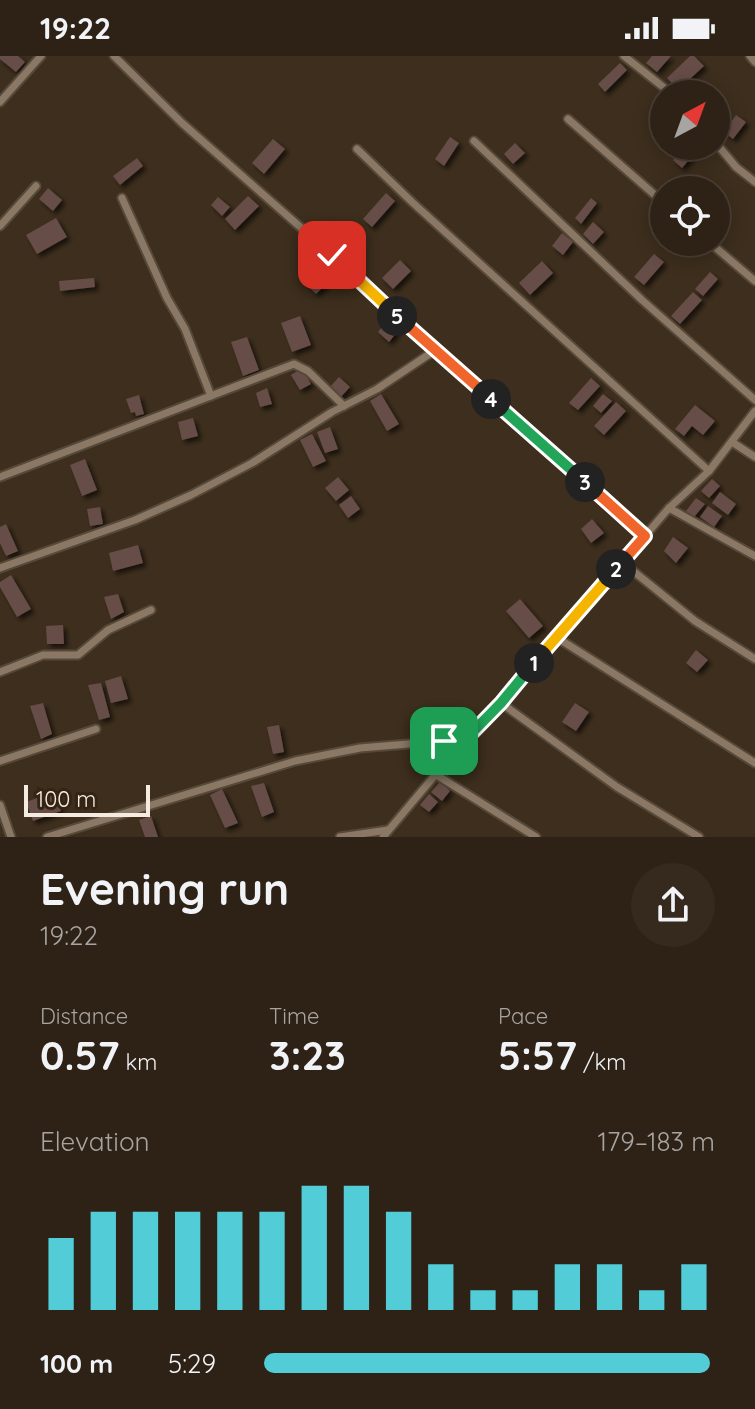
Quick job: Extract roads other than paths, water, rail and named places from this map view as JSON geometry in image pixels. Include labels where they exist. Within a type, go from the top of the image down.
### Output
[{"type":"street","points":[[0,102],[41,56]]},
{"type":"street","points":[[114,56],[182,123],[332,255],[434,351],[645,536]]},
{"type":"street","points":[[624,56],[654,80]]},
{"type":"street","points":[[750,56],[755,62]]},
{"type":"street","points":[[568,119],[650,191]]},
{"type":"street","points":[[474,141],[642,300],[755,400]]},
{"type":"street","points":[[357,149],[709,471]]},
{"type":"street","points":[[730,160],[755,182]]},
{"type":"street","points":[[0,226],[36,186]]},
{"type":"street","points":[[122,198],[167,298],[185,329],[211,396]]},
{"type":"street","points":[[726,256],[755,281]]},
{"type":"street","points":[[0,568],[135,520],[191,495],[252,463],[377,389],[434,351]]},
{"type":"street","points":[[0,477],[294,364],[308,371],[344,406]]},
{"type":"street","points":[[340,837],[386,834],[669,508],[709,471],[755,411]]},
{"type":"street","points":[[732,442],[755,457]]},
{"type":"street","points":[[669,508],[755,556]]},
{"type":"street","points":[[622,562],[695,621],[755,659]]},
{"type":"street","points":[[0,672],[43,655],[78,655],[108,630],[151,610]]},
{"type":"street","points":[[556,637],[755,763]]},
{"type":"street","points":[[501,703],[617,787],[699,837]]},
{"type":"street","points":[[0,761],[96,729]]},
{"type":"street","points":[[47,837],[295,761],[360,748],[444,741],[462,743]]},
{"type":"street","points":[[435,774],[536,837]]},
{"type":"street","points":[[0,805],[11,837]]}]
